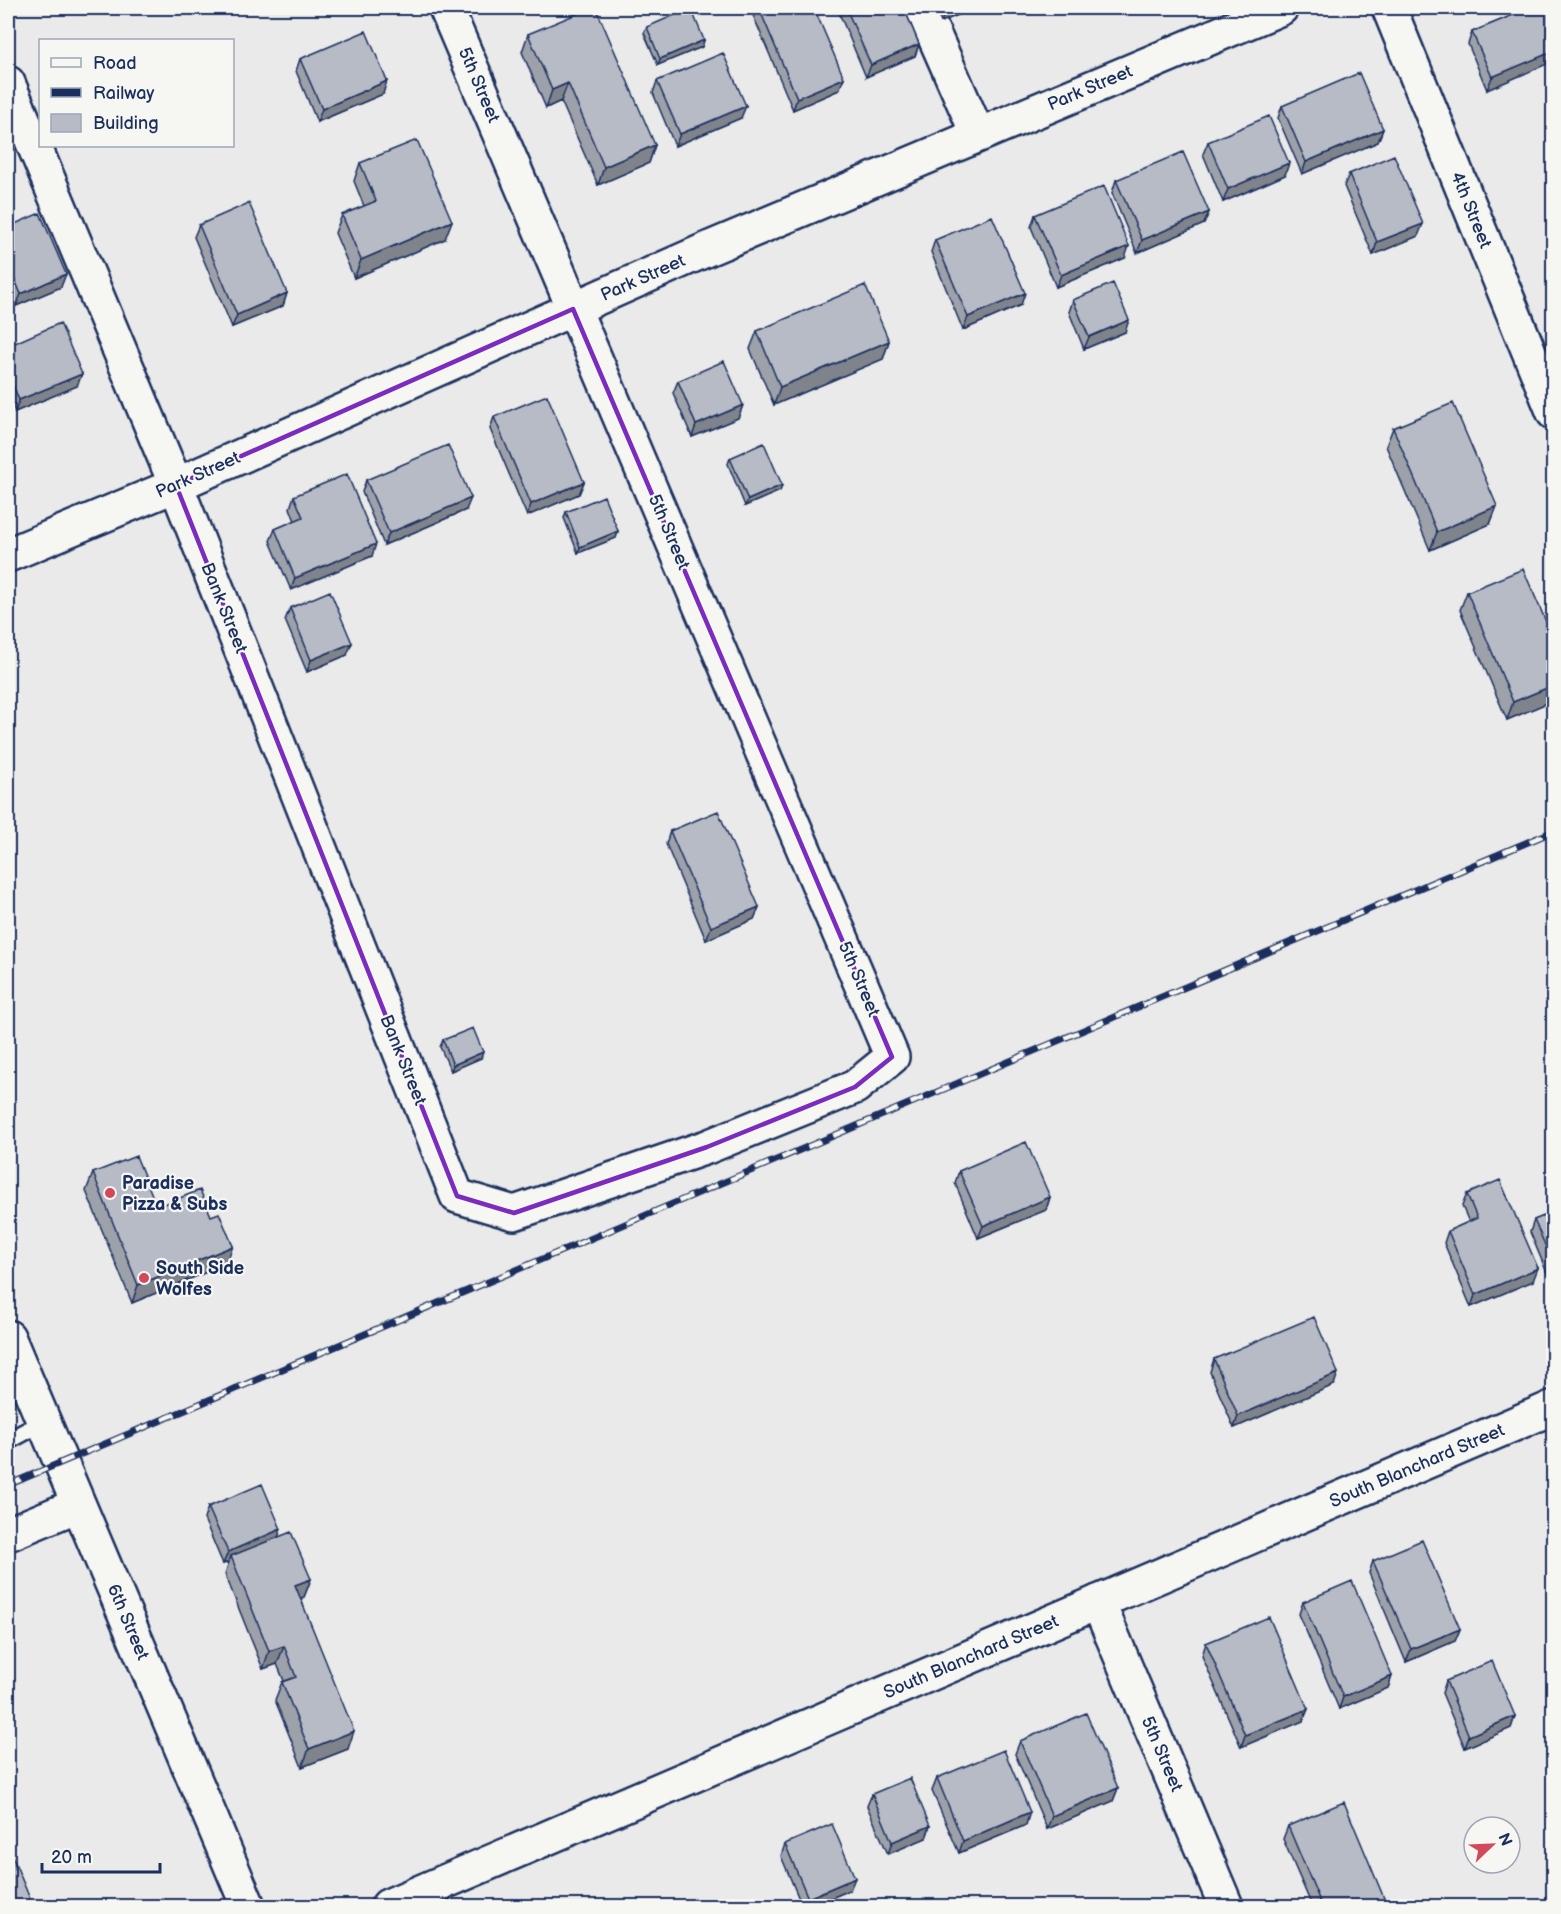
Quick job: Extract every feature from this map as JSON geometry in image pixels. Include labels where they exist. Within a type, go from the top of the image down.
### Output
[{"type":"street","name":"5th Street","points":[[446,8],[892,1057]]},
{"type":"street","points":[[922,8],[978,135]]},
{"type":"street","name":"Park Street","points":[[8,555],[176,485],[710,248],[1281,8]]},
{"type":"street","name":"4th Street","points":[[1389,8],[1554,413]]},
{"type":"street","points":[[8,82],[176,485]]},
{"type":"street","name":"Bank Street","points":[[176,485],[457,1196],[514,1214],[707,1147],[855,1087],[892,1057]]},
{"type":"street","name":"6th Street","points":[[8,1337],[248,1906]]},
{"type":"street","name":"South Blanchard Street","points":[[387,1906],[1554,1407]]},
{"type":"street","points":[[8,1534],[78,1505]]},
{"type":"street","name":"5th Street","points":[[1098,1602],[1226,1906]]},
{"type":"lane","points":[[8,1441],[43,1422]]},
{"type":"highlighted area","points":[[573,309],[892,1057],[855,1087],[707,1147],[514,1213],[457,1196],[176,485]]},
{"type":"building","points":[[596,8],[655,145],[604,167],[568,83],[552,90],[528,34]]},
{"type":"building","points":[[691,8],[704,40],[660,59],[647,27]]},
{"type":"building","points":[[759,8],[814,8],[844,78],[797,98]]},
{"type":"building","points":[[846,8],[904,8],[919,44],[871,65]]},
{"type":"building","points":[[1530,8],[1553,8],[1554,51],[1492,77],[1472,32]]},
{"type":"building","points":[[366,31],[387,81],[322,109],[300,59]]},
{"type":"building","points":[[723,53],[746,106],[680,134],[657,81]]},
{"type":"building","points":[[1359,73],[1383,129],[1306,162],[1282,106]]},
{"type":"building","points":[[1269,116],[1289,163],[1228,189],[1208,142]]},
{"type":"building","points":[[417,140],[452,221],[361,260],[342,215],[376,201],[360,163]]},
{"type":"building","points":[[1183,152],[1209,212],[1142,240],[1116,180]]},
{"type":"building","points":[[1394,155],[1423,224],[1377,242],[1349,174]]},
{"type":"building","points":[[1104,186],[1129,246],[1061,275],[1035,215]]},
{"type":"building","points":[[249,203],[287,293],[237,315],[199,225]]},
{"type":"building","points":[[40,213],[66,274],[21,294],[8,263],[8,227]]},
{"type":"building","points":[[992,216],[1025,293],[968,317],[935,240]]},
{"type":"building","points":[[1113,283],[1129,320],[1089,337],[1073,300]]},
{"type":"building","points":[[865,285],[889,341],[780,387],[757,331]]},
{"type":"building","points":[[60,323],[82,374],[19,400],[8,372],[8,346]]},
{"type":"building","points":[[724,361],[743,405],[696,425],[678,381]]},
{"type":"building","points":[[547,395],[584,482],[531,504],[494,417]]},
{"type":"building","points":[[1453,403],[1497,506],[1437,532],[1393,428]]},
{"type":"building","points":[[764,443],[782,485],[748,500],[730,458]]},
{"type":"building","points":[[448,445],[471,498],[389,533],[366,480]]},
{"type":"building","points":[[347,474],[376,544],[295,578],[275,529],[303,517],[294,496]]},
{"type":"building","points":[[604,496],[618,531],[580,547],[566,512]]},
{"type":"building","points":[[1523,569],[1554,640],[1554,685],[1513,702],[1467,592]]},
{"type":"building","points":[[330,591],[352,643],[311,660],[290,608]]},
{"type":"building","points":[[718,811],[759,907],[711,927],[670,831]]},
{"type":"building","points":[[473,1028],[483,1052],[453,1065],[443,1040]]},
{"type":"building","points":[[1026,1142],[1050,1197],[983,1226],[959,1171]]},
{"type":"building","points":[[136,1156],[157,1207],[200,1190],[211,1216],[219,1213],[233,1246],[138,1285],[93,1173]]},
{"type":"building","points":[[1500,1180],[1538,1268],[1475,1295],[1448,1231],[1477,1218],[1467,1194]]},
{"type":"building","points":[[1554,1212],[1554,1265],[1534,1220]]},
{"type":"building","points":[[1314,1317],[1338,1373],[1238,1416],[1214,1359]]},
{"type":"building","points":[[262,1484],[281,1529],[228,1552],[208,1507]]},
{"type":"building","points":[[291,1532],[311,1579],[295,1585],[354,1731],[309,1749],[282,1682],[296,1677],[284,1646],[269,1651],[231,1556]]},
{"type":"building","points":[[1422,1540],[1460,1629],[1411,1649],[1373,1561]]},
{"type":"building","points":[[1352,1581],[1392,1676],[1343,1697],[1303,1602]]},
{"type":"building","points":[[1269,1617],[1308,1709],[1245,1735],[1206,1643]]},
{"type":"building","points":[[1492,1661],[1515,1716],[1469,1736],[1446,1681]]},
{"type":"building","points":[[1086,1713],[1118,1788],[1052,1816],[1020,1741]]},
{"type":"building","points":[[1004,1750],[1030,1812],[963,1841],[937,1778]]},
{"type":"building","points":[[910,1778],[930,1826],[892,1842],[872,1794]]},
{"type":"building","points":[[1344,1802],[1386,1903],[1377,1906],[1322,1906],[1288,1826]]},
{"type":"building","points":[[832,1824],[855,1878],[808,1898],[785,1844]]},
{"type":"building","points":[[8,1846],[33,1906],[8,1906]]},
{"type":"railway","points":[[8,1485],[1554,831]]},
{"type":"place","name":"Paradise Pizza & Subs","points":[[110,1193]]},
{"type":"place","name":"South Side Wolfes","points":[[144,1278]]}]
